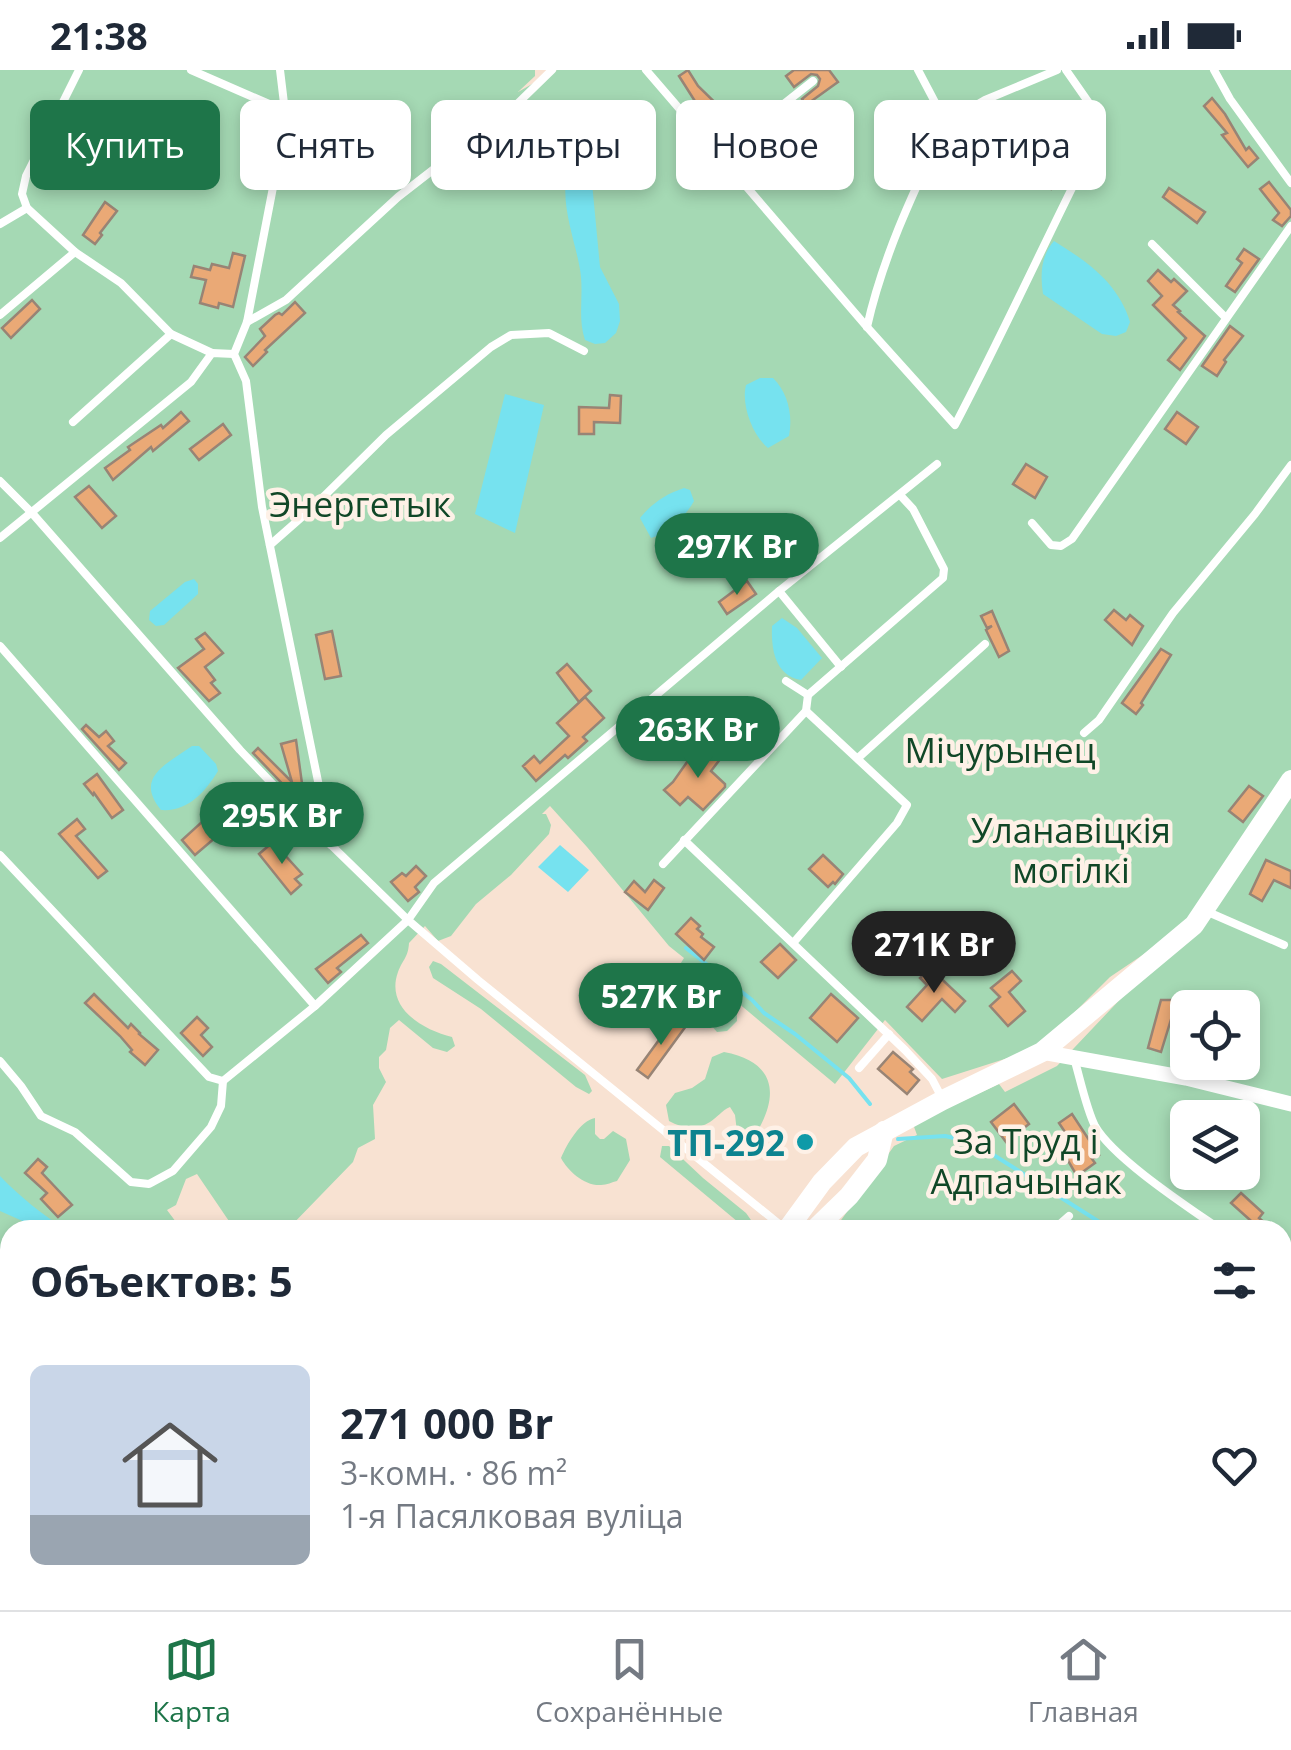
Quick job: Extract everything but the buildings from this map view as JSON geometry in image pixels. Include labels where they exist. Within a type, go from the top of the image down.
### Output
[{"type":"street","points":[[794,1220],[822,1182],[856,1147],[1042,1052],[1194,926],[1291,780]]},
{"type":"street","points":[[1042,1052],[1290,1102]]},
{"type":"street","points":[[824,1220],[877,1160],[884,1131]]},
{"type":"lane","points":[[79,70],[26,176],[22,194],[27,208],[75,252],[121,284],[171,334],[212,353],[234,354]]},
{"type":"lane","points":[[190,70],[260,100]]},
{"type":"lane","points":[[280,70],[284,100]]},
{"type":"lane","points":[[247,322],[286,300],[398,197],[515,106],[552,70]]},
{"type":"lane","points":[[646,70],[676,105]]},
{"type":"lane","points":[[918,70],[934,100]]},
{"type":"lane","points":[[986,100],[1058,70]]},
{"type":"lane","points":[[748,190],[955,425],[1101,130],[1096,113],[1066,70]]},
{"type":"lane","points":[[1214,70],[1291,182]]},
{"type":"lane","points":[[789,100],[813,81]]},
{"type":"lane","points":[[272,190],[247,322],[234,354],[246,381],[262,507],[331,845]]},
{"type":"lane","points":[[867,327],[876,286],[915,190]]},
{"type":"lane","points":[[0,224],[27,208]]},
{"type":"lane","points":[[1032,523],[1051,545],[1061,546],[1072,539],[1291,226]]},
{"type":"lane","points":[[1152,244],[1226,318]]},
{"type":"lane","points":[[0,315],[75,252]]},
{"type":"lane","points":[[270,545],[386,435],[512,334],[548,333],[584,351]]},
{"type":"lane","points":[[73,422],[171,334]]},
{"type":"lane","points":[[0,538],[190,382],[212,353]]},
{"type":"lane","points":[[0,1061],[42,1116],[75,1132],[132,1182],[149,1184],[173,1170],[210,1127],[221,1106],[223,1082],[316,1006],[408,920],[434,882],[780,590],[937,464]]},
{"type":"lane","points":[[1084,733],[1098,720],[1173,613],[1291,465]]},
{"type":"lane","points":[[0,480],[240,750],[408,920],[775,1220]]},
{"type":"lane","points":[[664,864],[806,711],[808,696],[943,578],[944,569],[913,509],[900,495]]},
{"type":"lane","points":[[780,590],[841,667]]},
{"type":"lane","points":[[858,758],[986,644]]},
{"type":"lane","points":[[0,646],[316,1006]]},
{"type":"lane","points":[[786,682],[808,696]]},
{"type":"lane","points":[[794,942],[897,824],[907,805],[806,711]]},
{"type":"lane","points":[[684,840],[889,1034],[932,1079],[942,1100]]},
{"type":"lane","points":[[0,855],[209,1077],[223,1082]]},
{"type":"lane","points":[[1204,910],[1284,945]]},
{"type":"lane","points":[[858,1068],[889,1034]]},
{"type":"lane","points":[[1074,1058],[1095,1125],[1114,1148],[1207,1220]]},
{"type":"lane","points":[[1064,1220],[1069,1216]]},
{"type":"green space","points":[[0,70],[535,70],[535,76],[518,92],[557,70],[1291,70],[1291,776],[1190,923],[1110,977],[1039,1048],[942,1079],[885,1020],[835,1084],[719,987],[737,1008],[737,1021],[727,1031],[717,1032],[702,1015],[706,997],[679,966],[684,958],[669,946],[550,806],[542,814],[546,814],[551,825],[549,834],[511,875],[476,904],[451,936],[438,941],[425,926],[409,943],[395,985],[397,996],[409,1015],[452,1037],[455,1046],[447,1052],[433,1048],[399,1020],[390,1028],[386,1050],[379,1057],[386,1082],[373,1105],[375,1139],[358,1148],[353,1162],[297,1220],[228,1220],[197,1174],[186,1179],[176,1205],[167,1210],[174,1220],[0,1220]]},
{"type":"green space","name":"За Труд і Адпачынак","points":[[1291,794],[1291,1220],[841,1220],[894,1146],[917,1135],[913,1124],[999,1084],[1005,1092],[1057,1066],[1128,991]]},
{"type":"green space","points":[[433,961],[585,1075],[592,1091],[589,1094],[576,1087],[481,1009],[433,978],[429,967]]},
{"type":"green space","points":[[724,1052],[755,1064],[769,1083],[768,1108],[754,1137],[743,1137],[737,1132],[730,1107],[700,1127],[684,1127],[669,1121],[666,1105],[675,1093],[705,1079],[712,1057]]},
{"type":"green space","points":[[595,1118],[595,1134],[600,1139],[613,1131],[626,1139],[630,1160],[617,1181],[603,1185],[572,1173],[561,1158],[579,1128]]},
{"type":"green space","points":[[662,1146],[669,1146],[751,1220],[736,1220],[660,1157]]},
{"type":"water","points":[[565,190],[593,190],[600,267],[619,304],[616,333],[605,343],[585,340],[581,277]]},
{"type":"water","points":[[1054,241],[1110,285],[1130,322],[1126,332],[1116,336],[1102,334],[1043,294],[1042,266]]},
{"type":"water","points":[[760,378],[773,378],[786,397],[790,412],[789,436],[768,448],[753,427],[745,401],[746,385]]},
{"type":"water","points":[[505,394],[544,405],[515,533],[475,514]]},
{"type":"water","points":[[684,488],[690,490],[694,501],[691,507],[670,528],[651,538],[640,518],[660,500]]},
{"type":"water","points":[[194,579],[198,594],[164,625],[156,626],[149,620],[150,611]]},
{"type":"water","points":[[782,618],[797,628],[822,658],[801,680],[785,673],[776,660],[772,626]]},
{"type":"water","points":[[192,746],[199,746],[218,771],[195,799],[179,808],[161,810],[151,789],[152,780],[164,765]]},
{"type":"water","points":[[560,845],[589,870],[568,892],[538,867]]},
{"type":"water","points":[[0,1176],[52,1220],[20,1220],[0,1211]]},
{"type":"waterway","points":[[686,948],[849,1078],[870,1104]]},
{"type":"waterway","points":[[898,1139],[945,1136],[973,1142],[1096,1220]]},
{"type":"place","name":"ТП-292","points":[[805,1142]]},
{"type":"park label","name":"Энергетык","points":[[360,503]]},
{"type":"park label","name":"Мічурынец","points":[[1000,749]]},
{"type":"park label","name":"Уланавіцкія могілкі","points":[[1071,849]]}]
